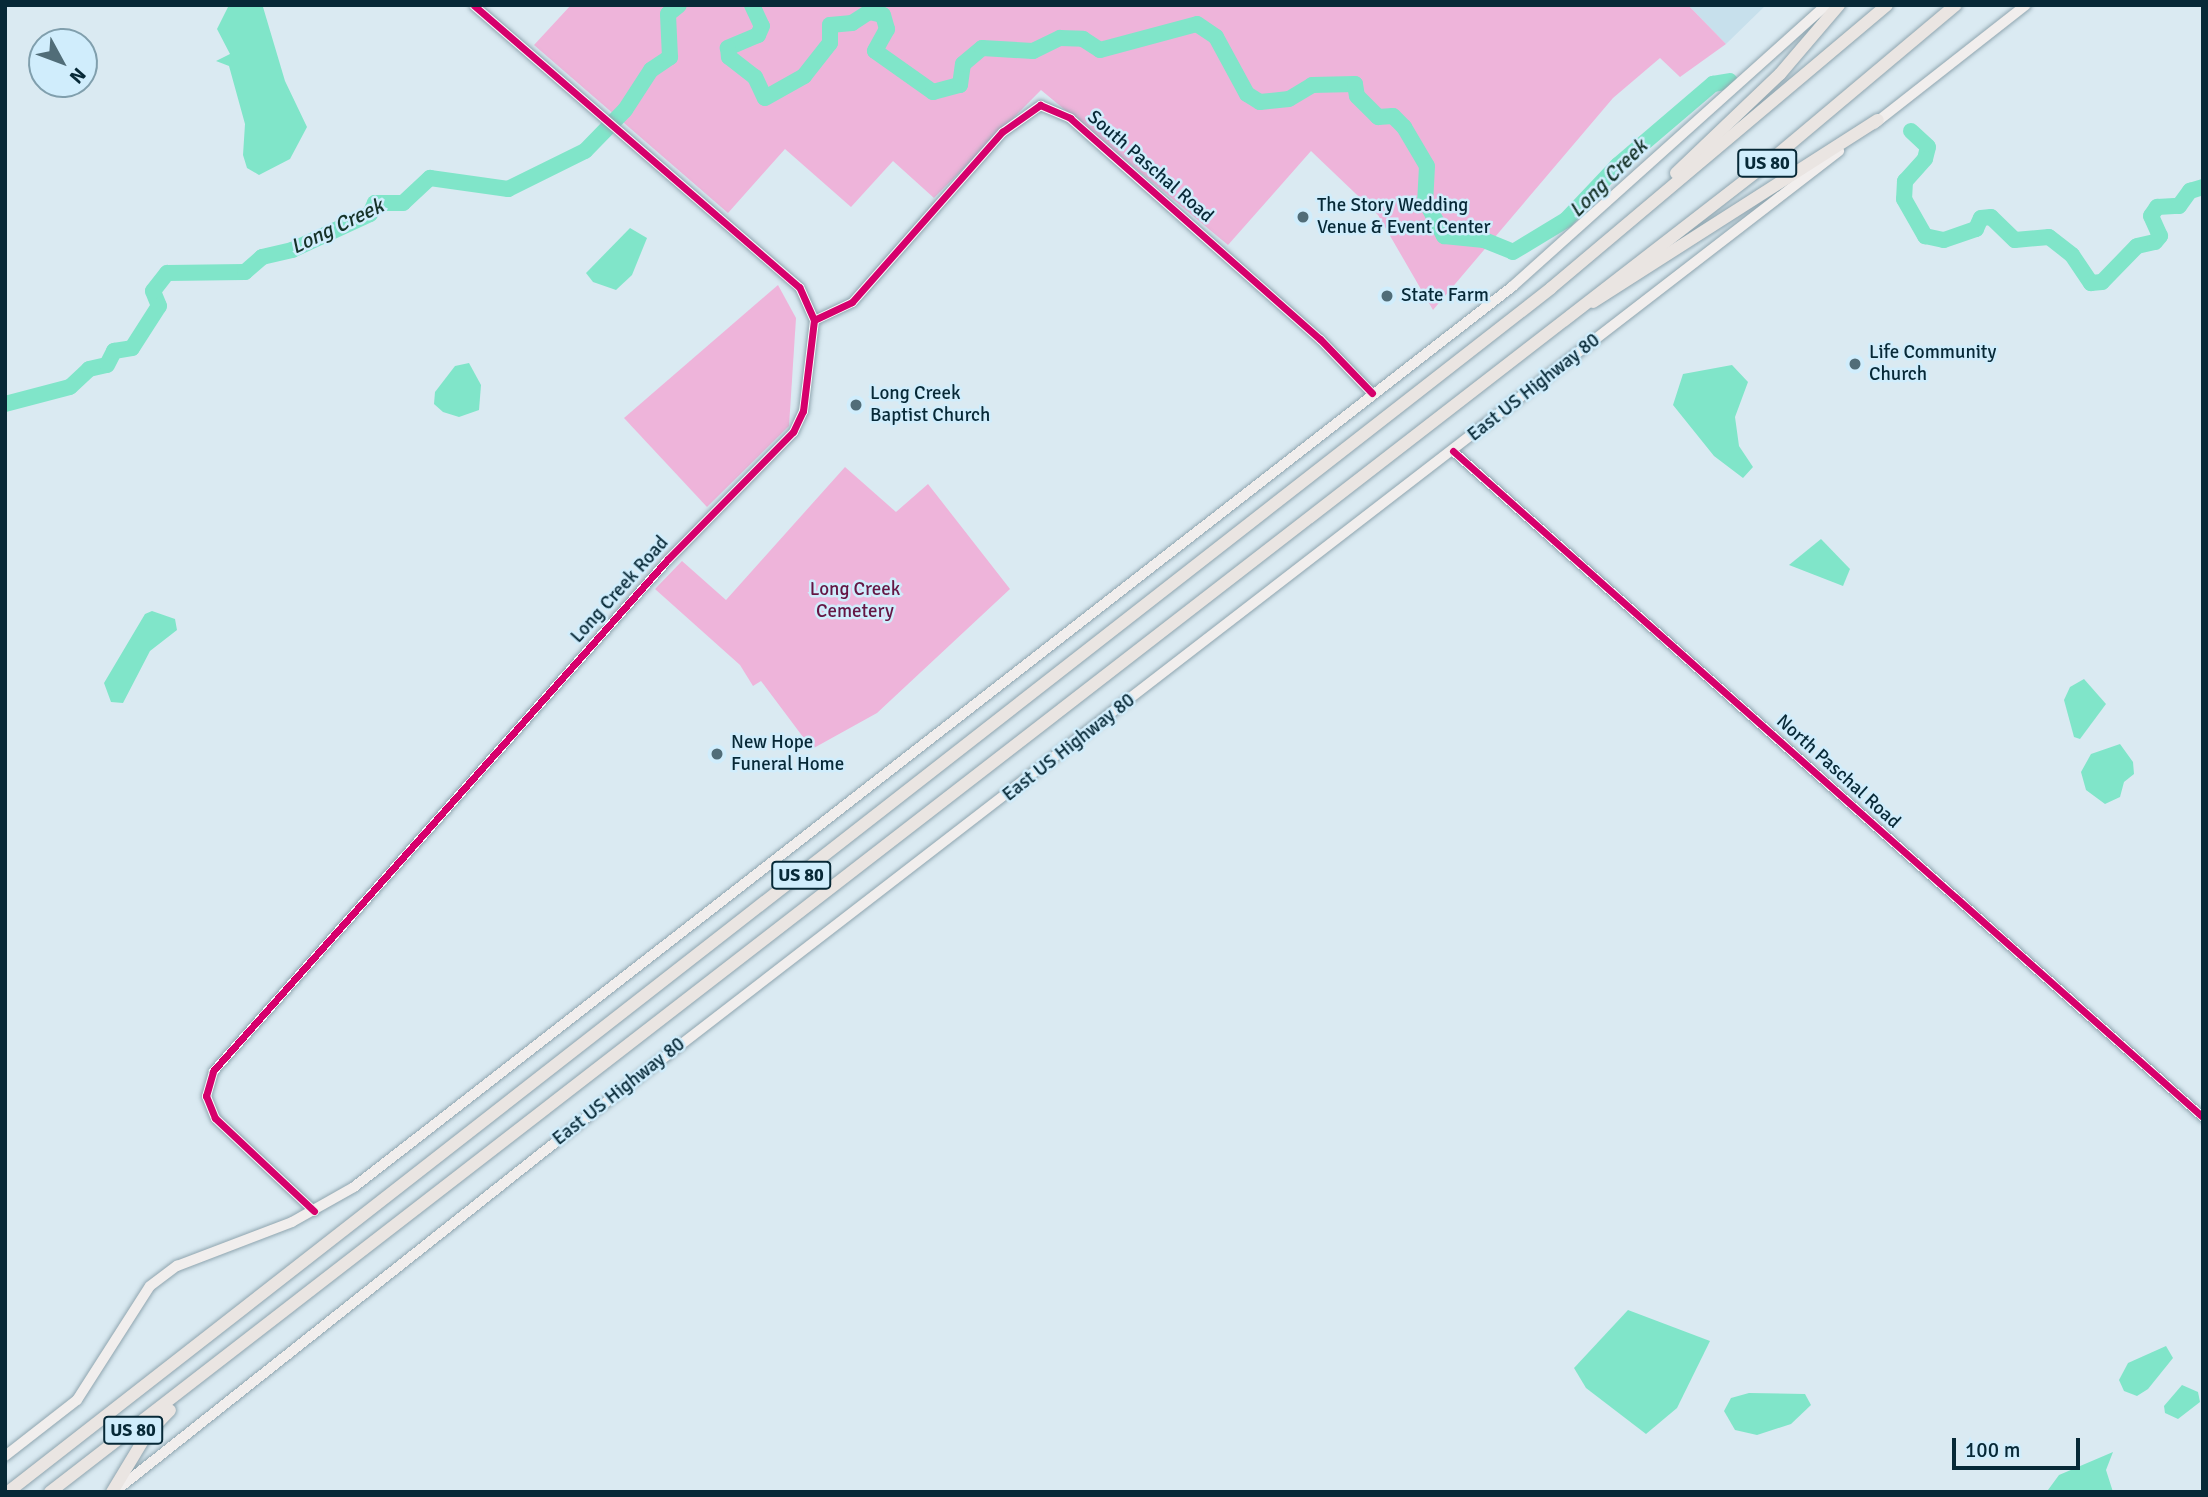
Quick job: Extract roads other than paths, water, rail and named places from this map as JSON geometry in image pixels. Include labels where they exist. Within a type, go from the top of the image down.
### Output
[{"type":"highway","points":[[1552,288],[1738,116],[1839,5]]},
{"type":"highway","name":"US 80","points":[[7,1490],[51,1461],[1552,288],[1887,5]]},
{"type":"highway","name":"US 80","points":[[50,1492],[216,1367],[1765,165],[1956,5]]},
{"type":"highway","points":[[1571,313],[1621,288],[1878,120]]},
{"type":"highway","points":[[113,1492],[148,1434],[216,1367]]},
{"type":"main road","points":[[5,1456],[77,1400],[157,1280],[177,1266],[314,1211],[354,1187],[723,903],[1615,199],[1826,5]]},
{"type":"main road","name":"East US Highway 80","points":[[113,1492],[591,1114],[1453,451],[2026,5]]},
{"type":"street","points":[[476,6],[799,287],[814,320]]},
{"type":"street","name":"South Paschal Road","points":[[814,320],[852,302],[1002,132],[1040,104],[1070,118],[1320,339],[1372,393]]},
{"type":"street","name":"Long Creek Road","points":[[314,1211],[215,1118],[206,1096],[213,1071],[667,560],[793,432],[803,411],[814,320]]},
{"type":"street","name":"North Paschal Road","points":[[1453,451],[2203,1117]]},
{"type":"waterway","name":"Long Creek","points":[[5,404],[70,387],[89,369],[107,365],[114,351],[132,348],[159,306],[153,291],[167,273],[245,272],[262,257],[292,250],[370,214],[375,203],[403,203],[430,178],[508,189],[585,151],[625,110],[651,70],[670,57],[668,14],[679,5]]},
{"type":"waterway","name":"Long Creek","points":[[752,5],[762,26],[758,35],[728,48],[729,57],[755,77],[765,98],[804,76],[830,43],[830,25],[852,23],[869,12],[883,15],[887,29],[875,51],[933,92],[960,85],[963,64],[982,48],[1033,51],[1060,38],[1083,39],[1100,50],[1197,24],[1216,37],[1247,94],[1260,102],[1289,99],[1312,85],[1355,84],[1357,96],[1378,117],[1393,116],[1404,127],[1427,166],[1425,200],[1444,236],[1484,240],[1513,252],[1566,220],[1618,165],[1713,84],[1730,81]]},
{"type":"waterway","name":"Long Creek","points":[[1911,131],[1928,147],[1925,159],[1905,181],[1904,199],[1925,236],[1944,240],[1976,229],[1981,218],[1991,217],[2015,240],[2049,237],[2072,255],[2091,283],[2102,282],[2137,246],[2155,242],[2160,236],[2151,216],[2157,207],[2179,206],[2190,191],[2203,187]]},
{"type":"place","name":"The Story Wedding Venue & Event Center","points":[[1303,217]]},
{"type":"place","name":"State Farm","points":[[1387,296]]},
{"type":"place","name":"Life Community Church","points":[[1855,364]]},
{"type":"place","name":"Long Creek Baptist Church","points":[[856,405]]},
{"type":"place","name":"New Hope Funeral Home","points":[[717,754]]},
{"type":"park label","name":"Long Creek Cemetery","points":[[855,601]]}]
